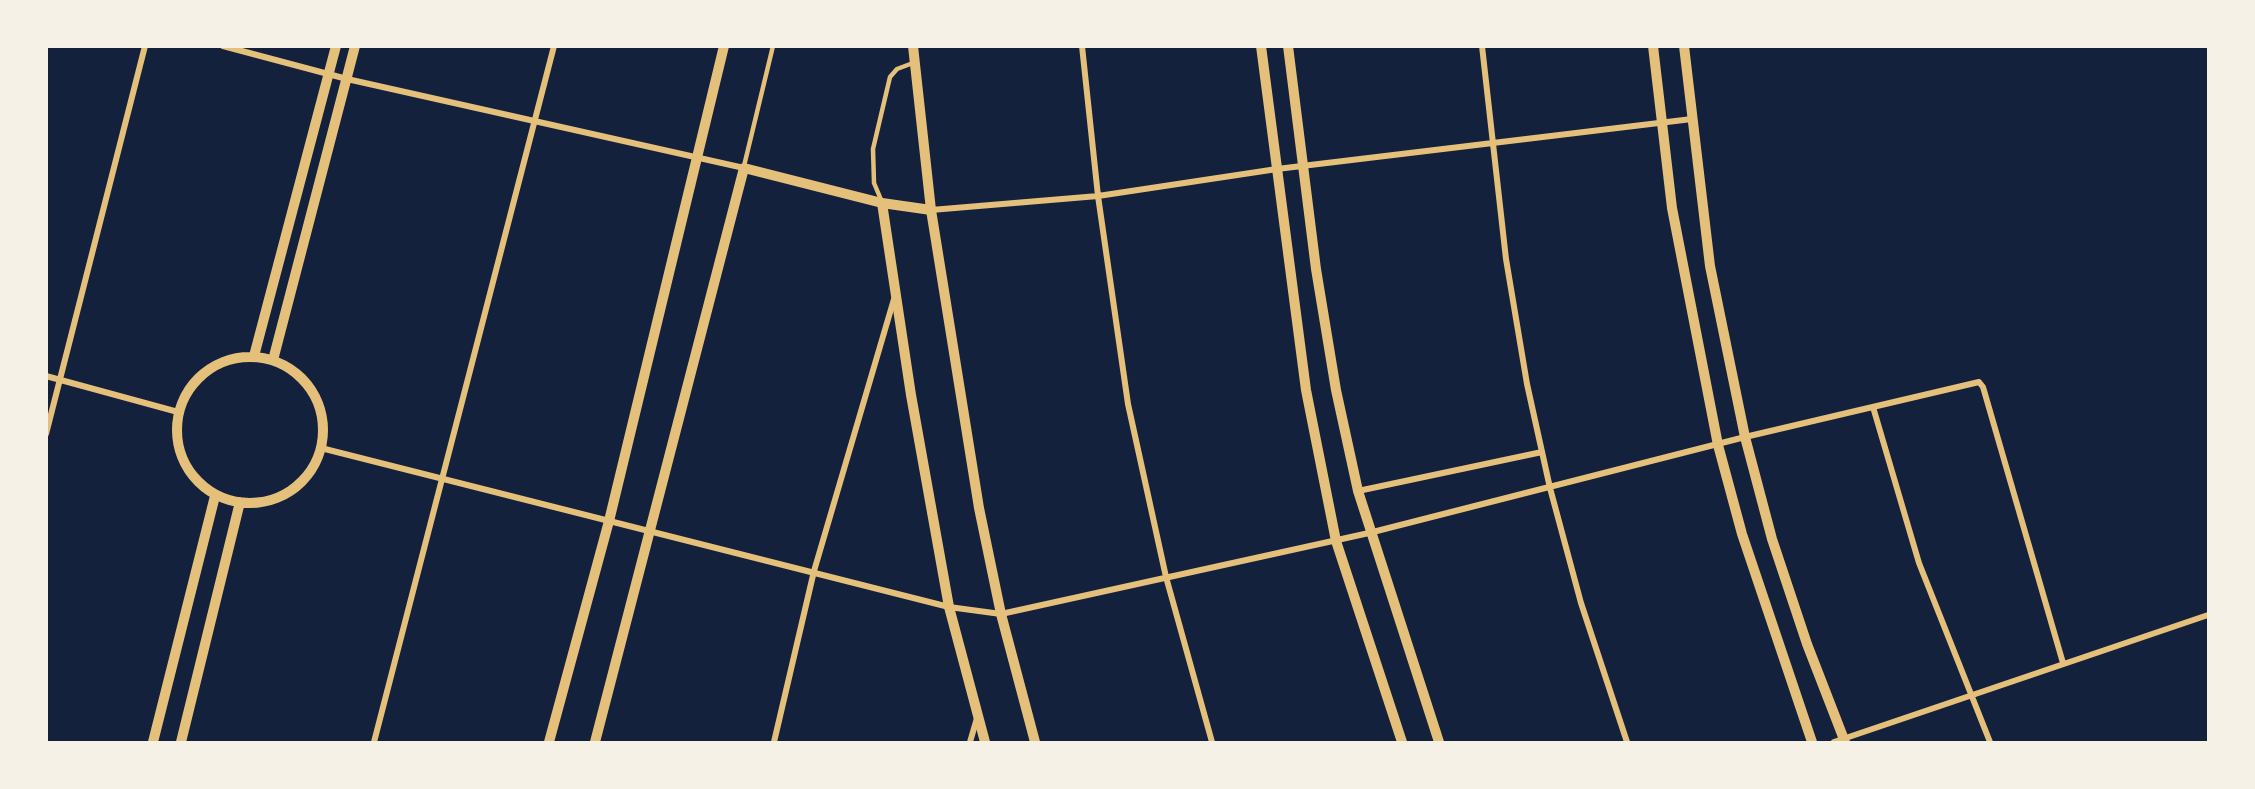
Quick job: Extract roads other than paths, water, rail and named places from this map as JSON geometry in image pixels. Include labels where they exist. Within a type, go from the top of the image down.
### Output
[{"type":"street","points":[[46,434],[145,46]]},
{"type":"street","points":[[223,46],[347,79],[536,120],[882,202],[931,210],[1098,196],[1277,169],[1692,119]]},
{"type":"street","points":[[254,356],[336,46]]},
{"type":"street","points":[[273,360],[355,46]]},
{"type":"street","points":[[374,742],[554,46]]},
{"type":"street","points":[[549,742],[609,521],[724,46]]},
{"type":"street","points":[[913,46],[913,63],[931,210],[979,508],[1001,614],[1035,742]]},
{"type":"street","points":[[1082,46],[1098,196],[1128,404],[1166,577],[1212,742]]},
{"type":"street","points":[[1261,46],[1306,390],[1336,541],[1401,742]]},
{"type":"street","points":[[1288,46],[1302,166],[1336,390],[1369,533],[1439,742]]},
{"type":"street","points":[[1482,46],[1491,144],[1506,259],[1542,452],[1581,603],[1627,742]]},
{"type":"street","points":[[1653,46],[1671,208],[1718,446],[1742,534],[1812,742]]},
{"type":"street","points":[[1684,46],[1710,266],[1745,437],[1772,539],[1841,741],[1969,694],[2208,615]]},
{"type":"street","points":[[595,742],[648,530],[744,168]]},
{"type":"street","points":[[882,202],[895,298],[949,607],[985,742]]},
{"type":"street","points":[[774,742],[814,571],[895,298]]},
{"type":"street","points":[[254,356],[273,360],[293,370],[309,385],[319,405],[324,426],[321,448],[313,468],[290,490],[261,502],[240,502],[215,496],[190,472],[180,453],[176,432],[178,412],[189,388],[207,370],[230,359],[254,356]]},
{"type":"street","points":[[46,376],[178,412]]},
{"type":"street","points":[[321,448],[949,607],[1001,614],[1336,541],[1718,446],[1745,437],[1978,382],[1983,387],[2063,663]]},
{"type":"street","points":[[1873,408],[1919,563],[1969,694],[1990,742]]},
{"type":"street","points":[[1358,491],[1542,452]]},
{"type":"street","points":[[153,742],[215,496]]},
{"type":"street","points":[[181,742],[240,502]]},
{"type":"street","points":[[970,742],[977,718]]},
{"type":"lane","points":[[744,168],[773,46]]},
{"type":"lane","points":[[882,202],[874,183],[873,149],[891,77],[897,69],[913,63]]}]
